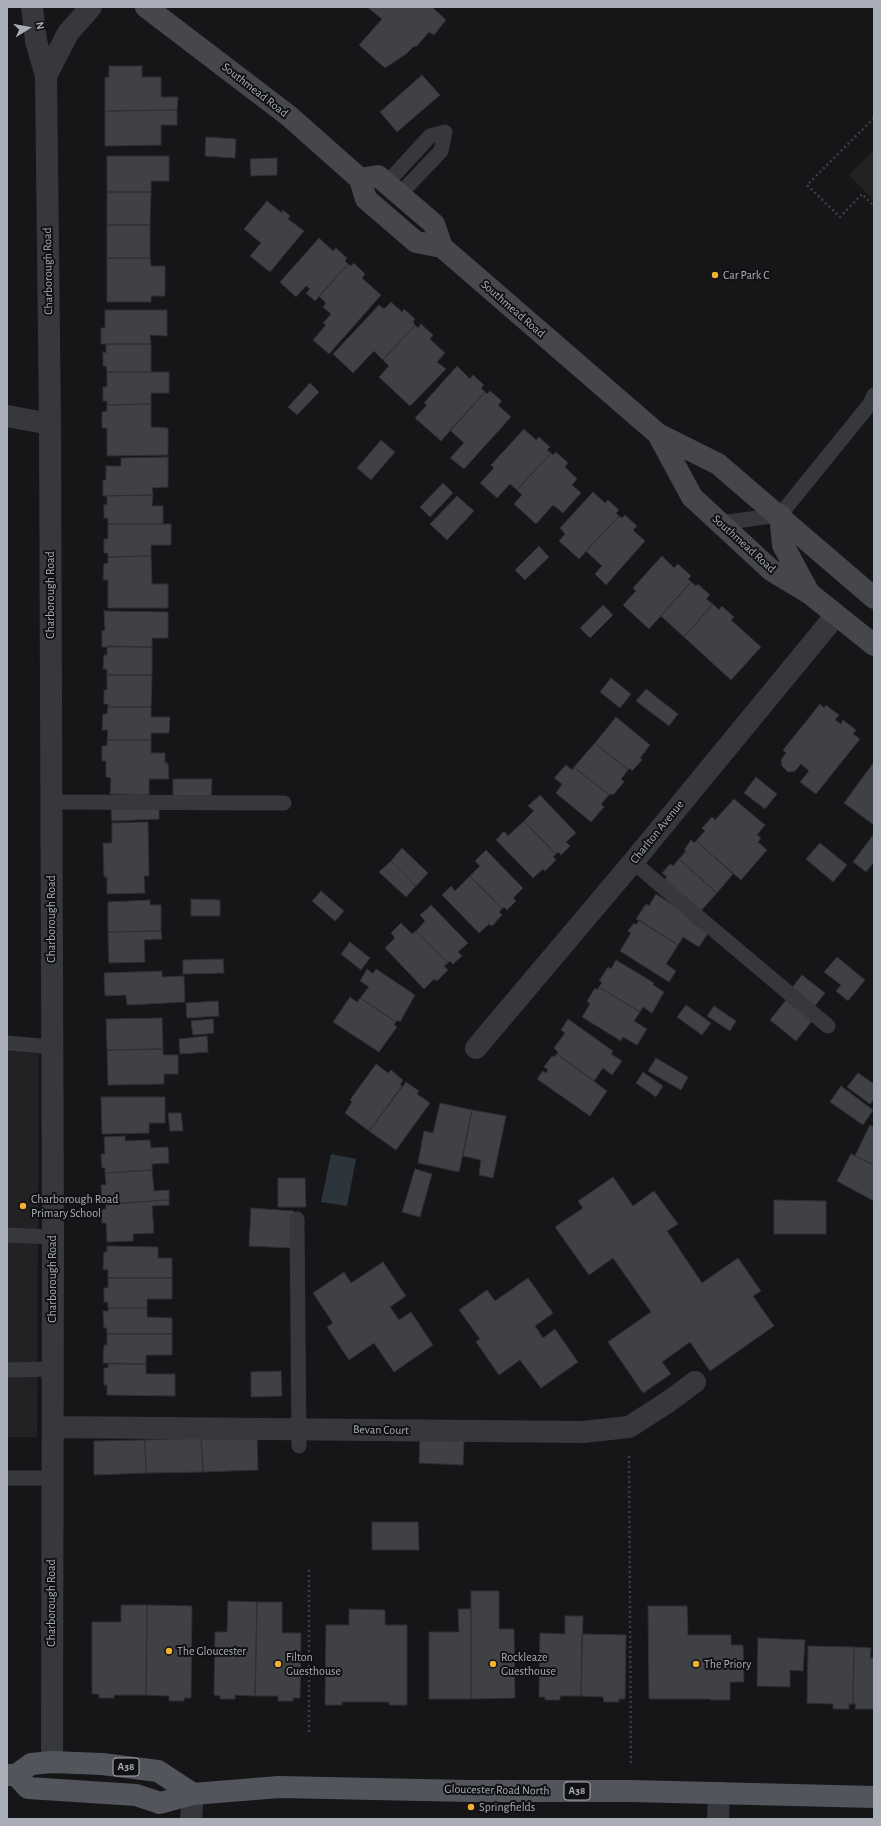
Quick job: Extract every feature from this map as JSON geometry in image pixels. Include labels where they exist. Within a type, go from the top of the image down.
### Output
[{"type":"main road","name":"Southmead Road","points":[[146,7],[289,116],[360,178],[366,198],[416,242],[442,247]]},
{"type":"main road","name":"Southmead Road","points":[[360,178],[378,176],[434,224],[442,247],[658,434],[718,464],[780,515],[874,598]]},
{"type":"main road","name":"Southmead Road","points":[[658,434],[692,497],[771,570],[809,592],[874,645]]},
{"type":"main road","points":[[780,515],[783,545],[809,592]]},
{"type":"main road","name":"Gloucester Road North","points":[[193,1794],[158,1771],[102,1764],[52,1762],[30,1764],[12,1775],[28,1788],[136,1795],[160,1803],[193,1794],[279,1787],[631,1791],[874,1797]]},
{"type":"street","name":"Charborough Road","points":[[32,7],[36,41],[46,76],[50,424],[50,802],[53,1237],[53,1426],[51,1478],[52,1762]]},
{"type":"street","name":"Charborough Road","points":[[46,76],[68,33],[91,7]]},
{"type":"street","points":[[7,416],[50,424]]},
{"type":"street","name":"Charlton Avenue","points":[[476,1048],[633,862],[836,615]]},
{"type":"street","name":"Bevan Court","points":[[53,1426],[299,1438],[583,1432],[629,1427],[668,1402],[695,1382]]},
{"type":"street","points":[[718,1819],[719,1793]]},
{"type":"street","points":[[191,1819],[193,1794]]},
{"type":"lane","points":[[720,523],[780,515],[873,401]]},
{"type":"lane","points":[[50,802],[284,803]]},
{"type":"lane","points":[[633,862],[828,1026]]},
{"type":"lane","points":[[7,1044],[51,1047]]},
{"type":"lane","points":[[297,1219],[299,1438]]},
{"type":"lane","points":[[7,1235],[53,1237]]},
{"type":"lane","points":[[7,1370],[52,1370]]},
{"type":"lane","points":[[7,1478],[51,1478]]},
{"type":"path","points":[[874,118],[807,185],[840,216],[862,194],[874,206]]},
{"type":"path","points":[[629,1427],[631,1791]]},
{"type":"path","points":[[309,1570],[309,1732]]},
{"type":"shaded area","points":[[874,150],[874,201],[849,175]]},
{"type":"shaded area","name":"Charborough Road Primary School","points":[[7,1051],[39,1054],[37,1437],[7,1437]]},
{"type":"shaded area","points":[[331,1154],[356,1159],[347,1206],[321,1202]]},
{"type":"building","points":[[367,7],[432,7],[446,20],[434,35],[429,32],[416,47],[414,46],[406,54],[385,68],[359,45],[382,19]]},
{"type":"building","points":[[109,66],[142,66],[142,77],[161,77],[161,97],[178,97],[177,110],[105,111],[105,78],[109,77]]},
{"type":"building","points":[[422,75],[440,95],[397,132],[380,112]]},
{"type":"building","points":[[177,110],[177,125],[161,125],[161,145],[105,146],[105,111]]},
{"type":"building","points":[[206,137],[236,139],[235,158],[205,156]]},
{"type":"building","points":[[107,156],[169,156],[169,181],[151,181],[151,192],[107,192]]},
{"type":"building","points":[[277,158],[277,175],[251,176],[250,159]]},
{"type":"building","points":[[107,192],[151,192],[150,225],[107,225]]},
{"type":"building","points":[[267,201],[282,213],[283,210],[290,216],[288,219],[304,231],[270,272],[250,256],[261,243],[244,229]]},
{"type":"building","points":[[107,225],[150,225],[150,258],[107,258]]},
{"type":"building","points":[[319,238],[333,251],[336,248],[347,258],[345,261],[348,264],[315,301],[306,293],[310,289],[306,286],[296,297],[280,282]]},
{"type":"building","points":[[107,258],[150,258],[151,266],[165,266],[165,296],[151,296],[151,302],[107,302]]},
{"type":"building","points":[[354,263],[365,274],[362,278],[381,295],[329,354],[313,340],[326,325],[323,323],[331,314],[323,307],[326,303],[319,296],[348,264],[351,266]]},
{"type":"building","points":[[391,302],[402,312],[404,309],[415,319],[413,322],[415,325],[383,360],[374,351],[353,373],[333,354],[379,305],[384,309]]},
{"type":"building","points":[[105,310],[167,310],[167,336],[150,335],[151,344],[101,344],[101,328],[105,328]]},
{"type":"building","points":[[421,324],[433,335],[430,339],[445,353],[437,362],[446,369],[410,406],[379,377],[389,366],[383,360],[415,325],[418,328]]},
{"type":"building","points":[[106,344],[151,344],[151,372],[107,372],[106,366],[103,366],[103,352],[106,353]]},
{"type":"building","points":[[457,366],[470,379],[473,375],[484,385],[481,388],[485,392],[441,441],[415,418],[427,405],[424,403]]},
{"type":"building","points":[[107,372],[169,372],[169,393],[151,393],[151,404],[107,405],[107,401],[103,401],[103,387],[107,387]]},
{"type":"building","points":[[310,383],[319,392],[297,415],[288,407]]},
{"type":"building","points":[[490,391],[502,401],[498,405],[511,417],[464,469],[450,458],[464,443],[450,430],[485,392],[487,394]]},
{"type":"building","points":[[151,404],[151,427],[168,428],[168,455],[107,456],[107,428],[102,428],[102,412],[107,411],[107,405]]},
{"type":"building","points":[[524,429],[536,440],[539,437],[550,447],[547,450],[551,453],[517,490],[510,484],[497,498],[480,483],[494,468],[491,465]]},
{"type":"building","points":[[381,440],[395,452],[371,480],[357,468]]},
{"type":"building","points":[[556,452],[568,463],[565,467],[577,479],[572,485],[581,493],[563,513],[553,505],[536,524],[514,504],[522,495],[517,490],[551,453],[553,455]]},
{"type":"building","points":[[168,457],[168,487],[152,488],[153,495],[103,496],[103,480],[106,480],[106,466],[121,466],[121,458]]},
{"type":"building","points":[[443,483],[453,493],[430,517],[420,507]]},
{"type":"building","points":[[593,492],[605,503],[608,500],[619,510],[616,513],[619,516],[579,559],[559,541],[565,534],[560,528]]},
{"type":"building","points":[[153,495],[152,506],[163,506],[163,524],[108,524],[108,518],[104,518],[104,504],[107,505],[107,496]]},
{"type":"building","points":[[457,496],[474,511],[447,540],[430,524]]},
{"type":"building","points":[[625,515],[637,526],[633,530],[645,541],[606,585],[595,574],[602,566],[586,551],[619,516],[622,518]]},
{"type":"building","points":[[108,524],[171,524],[171,545],[151,545],[151,556],[108,557],[108,553],[104,553],[104,539],[108,539]]},
{"type":"building","points":[[539,546],[549,557],[525,580],[515,570]]},
{"type":"building","points":[[151,556],[152,584],[168,584],[168,608],[108,608],[108,580],[103,580],[104,564],[108,563],[108,557]]},
{"type":"building","points":[[662,556],[674,568],[678,564],[691,576],[688,579],[691,582],[649,629],[623,605],[636,591],[633,588]]},
{"type":"building","points":[[691,582],[696,586],[698,584],[710,595],[706,599],[713,604],[684,637],[661,616]]},
{"type":"building","points":[[713,604],[719,610],[722,606],[734,617],[731,620],[761,647],[731,680],[684,637]]},
{"type":"building","points":[[603,605],[613,615],[590,638],[580,628]]},
{"type":"building","points":[[104,611],[168,612],[168,638],[152,638],[152,647],[102,647],[102,631],[105,630]]},
{"type":"building","points":[[107,646],[152,647],[152,675],[107,675],[107,669],[103,669],[104,655],[107,655]]},
{"type":"building","points":[[107,675],[152,675],[151,707],[108,707],[108,704],[104,704],[104,690],[107,690]]},
{"type":"building","points":[[611,678],[631,694],[620,708],[600,692]]},
{"type":"building","points":[[646,689],[678,714],[669,726],[636,701]]},
{"type":"building","points":[[820,704],[824,708],[826,705],[839,715],[835,720],[841,724],[843,720],[856,730],[853,734],[860,739],[816,794],[800,782],[809,771],[801,764],[795,771],[788,772],[782,766],[781,760],[786,753],[783,750]]},
{"type":"building","points":[[108,707],[151,707],[151,717],[170,717],[169,733],[151,733],[151,740],[107,740],[108,730],[102,730],[103,714],[107,714]]},
{"type":"building","points":[[616,717],[650,745],[640,758],[642,760],[632,771],[630,768],[628,770],[595,743]]},
{"type":"building","points":[[107,740],[151,740],[151,753],[165,753],[165,763],[168,763],[169,779],[149,779],[149,795],[110,794],[111,778],[106,777],[106,761],[102,761],[102,746],[107,746]]},
{"type":"building","points":[[595,743],[628,770],[621,779],[624,782],[613,795],[609,795],[574,767]]},
{"type":"building","points":[[874,762],[874,825],[844,803]]},
{"type":"building","points":[[566,765],[572,770],[574,767],[609,795],[601,804],[604,807],[591,822],[556,793],[562,784],[554,778]]},
{"type":"building","points":[[756,777],[777,794],[765,809],[744,793]]},
{"type":"building","points":[[173,779],[212,779],[211,796],[173,796]]},
{"type":"building","points":[[540,795],[576,833],[566,842],[570,846],[561,855],[558,852],[556,854],[524,821],[534,811],[528,806]]},
{"type":"building","points":[[734,799],[765,825],[757,835],[761,838],[758,842],[767,850],[741,880],[696,841],[705,831],[702,828],[712,817],[715,820]]},
{"type":"building","points":[[159,807],[159,819],[112,821],[111,809]]},
{"type":"building","points":[[524,821],[556,854],[553,857],[556,860],[545,871],[543,869],[533,878],[496,840],[504,831],[508,836]]},
{"type":"building","points":[[148,822],[149,876],[144,876],[145,893],[107,894],[107,877],[104,877],[103,843],[112,843],[112,823]]},
{"type":"building","points":[[873,835],[874,862],[866,872],[853,862]]},
{"type":"building","points":[[691,840],[694,843],[696,841],[733,874],[717,893],[679,859],[686,851],[684,850]]},
{"type":"building","points":[[820,843],[847,865],[833,882],[806,859]]},
{"type":"building","points":[[402,848],[428,873],[416,886],[391,861]]},
{"type":"building","points":[[486,850],[523,888],[513,898],[516,901],[507,910],[504,907],[502,909],[470,876],[480,866],[475,861]]},
{"type":"building","points":[[679,859],[717,893],[699,913],[663,881],[667,877],[662,873],[670,864],[673,866]]},
{"type":"building","points":[[391,861],[416,886],[406,897],[379,872]]},
{"type":"building","points":[[470,876],[502,909],[499,912],[502,915],[492,926],[489,924],[479,933],[442,895],[451,886],[455,891]]},
{"type":"building","points":[[321,891],[344,911],[335,921],[312,901]]},
{"type":"building","points":[[656,894],[694,919],[692,922],[708,933],[699,947],[683,937],[678,945],[636,919],[646,904],[649,906]]},
{"type":"building","points":[[191,899],[220,900],[220,916],[191,916]]},
{"type":"building","points":[[150,900],[150,905],[161,905],[161,931],[108,932],[108,902]]},
{"type":"building","points":[[431,905],[468,943],[458,952],[462,956],[453,964],[450,961],[448,963],[416,931],[425,921],[420,915]]},
{"type":"building","points":[[639,920],[678,945],[666,964],[676,971],[669,982],[620,951],[631,933],[628,931],[634,923],[636,925]]},
{"type":"building","points":[[401,923],[412,934],[416,931],[448,963],[444,966],[448,970],[437,981],[434,979],[424,989],[385,948],[395,938],[391,933]]},
{"type":"building","points":[[161,931],[162,939],[144,940],[145,962],[109,963],[108,932]]},
{"type":"building","points":[[350,942],[370,958],[361,970],[341,954]]},
{"type":"building","points":[[837,957],[865,980],[848,1001],[836,991],[841,985],[824,972]]},
{"type":"building","points":[[223,959],[224,973],[183,974],[183,960]]},
{"type":"building","points":[[616,960],[654,983],[653,985],[664,992],[652,1013],[643,1007],[640,1012],[599,987],[602,982],[599,981],[608,967],[611,969]]},
{"type":"building","points":[[367,969],[373,974],[376,969],[415,995],[400,1022],[398,1020],[396,1022],[360,998],[369,987],[360,981]]},
{"type":"building","points":[[162,971],[162,977],[184,976],[185,1002],[127,1005],[126,995],[105,996],[104,973]]},
{"type":"building","points":[[802,975],[825,993],[814,1007],[791,989]]},
{"type":"building","points":[[599,987],[640,1012],[634,1021],[647,1029],[637,1045],[623,1037],[621,1041],[582,1017],[590,1004],[587,1001],[595,988],[597,990]]},
{"type":"building","points":[[350,997],[357,1002],[360,998],[396,1022],[394,1025],[397,1027],[379,1052],[333,1022]]},
{"type":"building","points":[[786,1000],[812,1021],[796,1041],[770,1020]]},
{"type":"building","points":[[218,1001],[219,1016],[187,1018],[186,1003]]},
{"type":"building","points":[[686,1005],[711,1023],[702,1035],[677,1017]]},
{"type":"building","points":[[714,1006],[736,1021],[730,1031],[707,1016]]},
{"type":"building","points":[[162,1018],[163,1049],[107,1050],[106,1019]]},
{"type":"building","points":[[213,1019],[214,1033],[193,1035],[191,1021]]},
{"type":"building","points":[[568,1019],[613,1051],[611,1054],[622,1061],[612,1075],[603,1068],[594,1081],[557,1054],[558,1052],[554,1048],[565,1033],[561,1030]]},
{"type":"building","points":[[207,1036],[208,1052],[180,1054],[179,1039]]},
{"type":"building","points":[[163,1049],[163,1055],[178,1055],[178,1074],[164,1074],[164,1084],[108,1085],[107,1050]]},
{"type":"building","points":[[557,1054],[607,1091],[590,1116],[537,1079],[543,1071],[546,1073],[548,1070],[544,1067],[552,1056],[554,1057]]},
{"type":"building","points":[[656,1058],[688,1077],[681,1090],[648,1071]]},
{"type":"building","points":[[376,1064],[388,1073],[391,1070],[403,1080],[400,1085],[402,1086],[369,1131],[345,1113],[352,1102],[350,1100]]},
{"type":"building","points":[[643,1072],[663,1086],[656,1097],[636,1083]]},
{"type":"building","points":[[858,1073],[874,1084],[874,1099],[870,1104],[847,1087]]},
{"type":"building","points":[[406,1082],[419,1091],[417,1094],[430,1103],[396,1150],[369,1131]]},
{"type":"building","points":[[841,1086],[873,1110],[863,1125],[830,1102]]},
{"type":"building","points":[[101,1097],[165,1097],[165,1123],[149,1123],[149,1133],[102,1134]]},
{"type":"building","points":[[440,1103],[472,1110],[459,1172],[418,1163],[424,1131],[433,1133]]},
{"type":"building","points":[[472,1110],[506,1116],[493,1178],[479,1175],[481,1160],[463,1156]]},
{"type":"building","points":[[168,1113],[181,1113],[183,1131],[170,1131]]},
{"type":"building","points":[[870,1125],[874,1127],[874,1165],[855,1156]]},
{"type":"building","points":[[125,1136],[125,1141],[150,1140],[151,1148],[168,1147],[169,1163],[152,1164],[152,1170],[105,1173],[105,1168],[102,1168],[101,1154],[105,1154],[104,1137]]},
{"type":"building","points":[[851,1154],[874,1165],[874,1201],[837,1181]]},
{"type":"building","points":[[415,1169],[432,1174],[420,1217],[402,1212]]},
{"type":"building","points":[[152,1170],[154,1191],[169,1190],[169,1200],[106,1204],[106,1200],[102,1200],[101,1185],[106,1185],[105,1173]]},
{"type":"building","points":[[613,1177],[633,1206],[654,1191],[678,1224],[667,1231],[702,1283],[738,1258],[761,1291],[753,1296],[774,1326],[710,1371],[690,1342],[662,1362],[671,1374],[643,1393],[608,1342],[651,1312],[613,1258],[589,1275],[555,1227],[583,1208],[578,1201]]},
{"type":"building","points":[[278,1178],[305,1178],[306,1207],[278,1207]]},
{"type":"building","points":[[169,1200],[169,1205],[152,1206],[154,1233],[133,1234],[133,1241],[107,1242],[106,1223],[102,1223],[101,1210],[106,1209],[106,1204]]},
{"type":"building","points":[[774,1200],[826,1201],[826,1234],[774,1234]]},
{"type":"building","points":[[251,1208],[294,1211],[292,1248],[249,1246]]},
{"type":"building","points":[[107,1246],[158,1247],[158,1258],[172,1258],[172,1278],[108,1278],[108,1270],[103,1269],[104,1252],[107,1252]]},
{"type":"building","points":[[383,1262],[406,1296],[390,1307],[399,1320],[411,1312],[433,1345],[394,1372],[374,1343],[349,1360],[327,1327],[333,1323],[313,1293],[344,1272],[351,1283]]},
{"type":"building","points":[[108,1278],[172,1278],[172,1299],[147,1299],[147,1308],[108,1308],[108,1302],[104,1302],[104,1288],[108,1288]]},
{"type":"building","points":[[528,1278],[553,1313],[535,1326],[543,1338],[555,1329],[578,1362],[541,1388],[520,1360],[499,1375],[476,1342],[480,1339],[459,1310],[487,1290],[495,1301]]},
{"type":"building","points":[[108,1308],[147,1308],[147,1317],[172,1318],[172,1334],[107,1334],[107,1328],[104,1328],[103,1311],[109,1311]]},
{"type":"building","points":[[107,1334],[172,1334],[172,1355],[146,1355],[146,1364],[103,1363],[104,1345],[107,1345]]},
{"type":"building","points":[[108,1364],[146,1364],[146,1374],[175,1374],[175,1396],[107,1395],[107,1385],[104,1385],[104,1368],[108,1368]]},
{"type":"building","points":[[281,1371],[282,1396],[251,1397],[251,1372]]},
{"type":"building","points":[[257,1437],[258,1470],[203,1472],[201,1438]]},
{"type":"building","points":[[201,1438],[203,1472],[146,1473],[145,1440]]},
{"type":"building","points":[[420,1438],[464,1440],[463,1465],[419,1463]]},
{"type":"building","points":[[145,1440],[146,1473],[94,1475],[94,1441]]},
{"type":"building","points":[[372,1522],[418,1522],[419,1550],[372,1550]]},
{"type":"building","name":"Rockleaze Guesthouse","points":[[471,1591],[499,1591],[499,1629],[514,1629],[515,1698],[471,1699]]},
{"type":"building","points":[[228,1601],[257,1602],[255,1696],[235,1695],[235,1699],[220,1699],[220,1696],[214,1695],[215,1632],[227,1632]]},
{"type":"building","name":"Filton Guesthouse","points":[[257,1602],[282,1602],[282,1633],[301,1633],[300,1698],[293,1698],[293,1701],[278,1701],[278,1696],[255,1696]]},
{"type":"building","points":[[121,1605],[147,1605],[146,1695],[114,1695],[114,1698],[99,1698],[99,1694],[92,1694],[92,1622],[121,1622]]},
{"type":"building","name":"The Gloucester","points":[[147,1605],[192,1606],[191,1698],[184,1698],[184,1701],[169,1701],[169,1696],[146,1695]]},
{"type":"building","name":"The Priory","points":[[648,1606],[687,1606],[688,1635],[731,1635],[731,1645],[743,1645],[744,1682],[730,1682],[730,1700],[649,1699]]},
{"type":"building","points":[[349,1609],[385,1610],[385,1625],[407,1625],[407,1705],[389,1705],[389,1702],[342,1702],[342,1705],[325,1705],[326,1625],[349,1625]]},
{"type":"building","points":[[458,1609],[471,1609],[471,1699],[429,1699],[429,1632],[459,1632]]},
{"type":"building","points":[[565,1616],[583,1616],[581,1696],[560,1696],[560,1700],[545,1700],[545,1697],[539,1697],[540,1633],[565,1634]]},
{"type":"building","points":[[582,1634],[626,1635],[625,1699],[619,1699],[619,1702],[604,1702],[603,1697],[581,1696]]},
{"type":"building","points":[[758,1638],[805,1640],[803,1671],[790,1670],[790,1687],[757,1686]]},
{"type":"building","points":[[808,1646],[854,1647],[853,1704],[849,1704],[849,1709],[833,1709],[833,1704],[807,1703]]},
{"type":"building","points":[[854,1647],[871,1648],[870,1658],[874,1658],[874,1709],[855,1709],[856,1704],[853,1704]]},
{"type":"place","name":"Car Park C","points":[[715,275]]},
{"type":"place","name":"Charborough Road Primary School","points":[[23,1206]]},
{"type":"place","name":"The Gloucester","points":[[169,1651]]},
{"type":"place","name":"Filton Guesthouse","points":[[278,1664]]},
{"type":"place","name":"Rockleaze Guesthouse","points":[[493,1664]]},
{"type":"place","name":"The Priory","points":[[696,1664]]},
{"type":"place","name":"Springfields","points":[[471,1807]]}]
